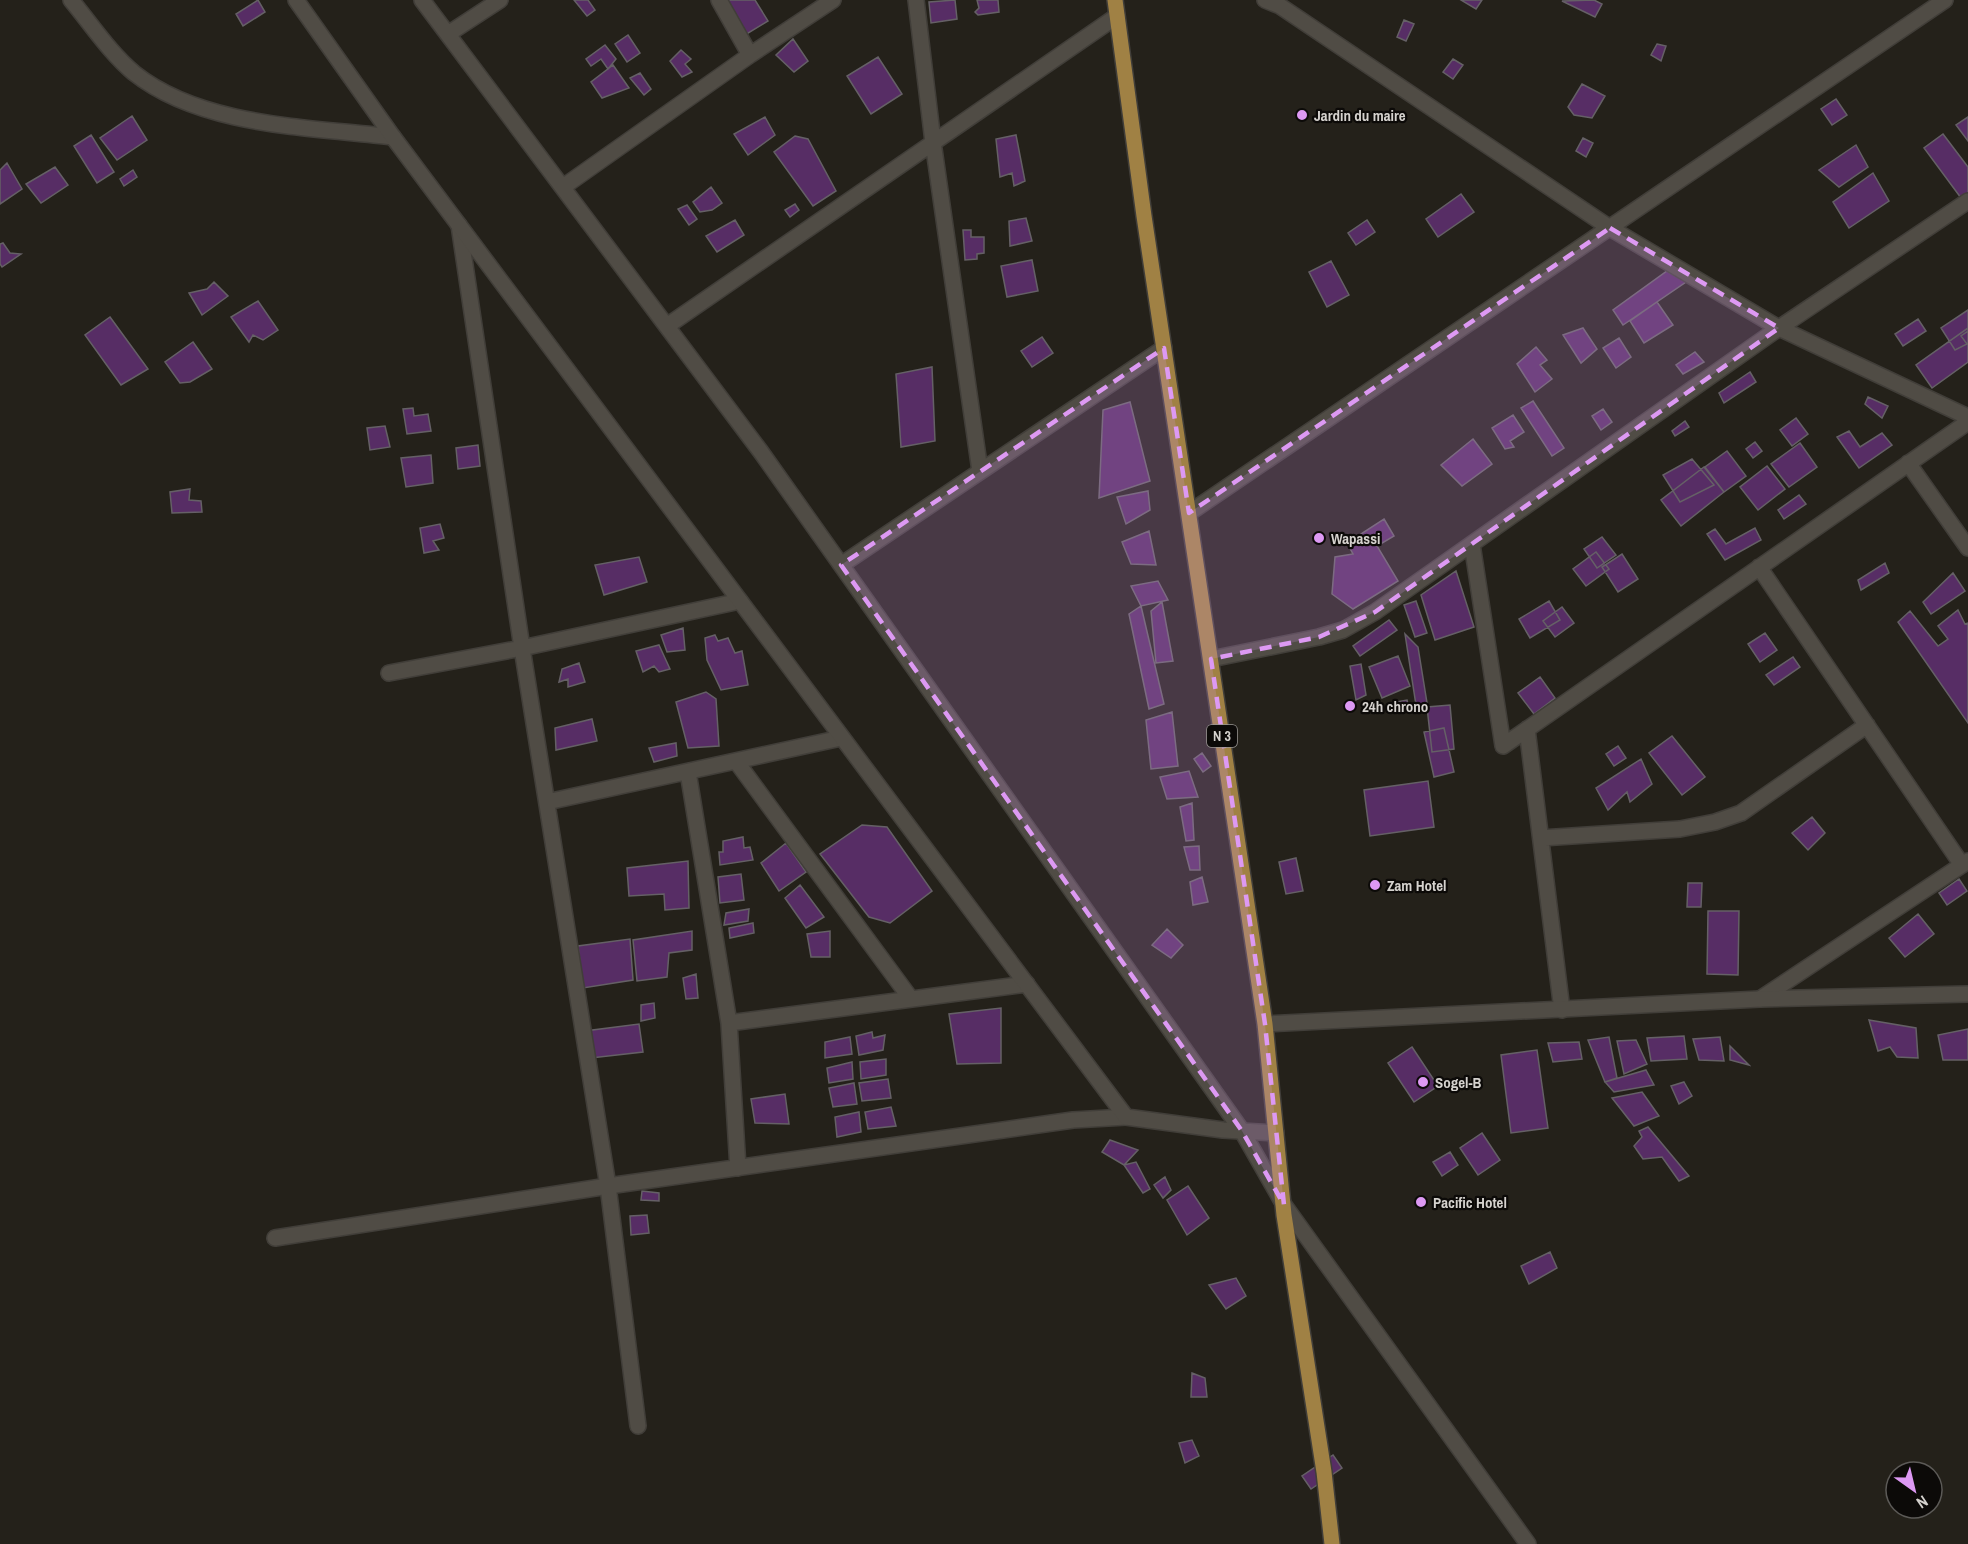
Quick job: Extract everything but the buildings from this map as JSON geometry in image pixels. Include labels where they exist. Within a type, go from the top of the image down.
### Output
[{"type":"main road","name":"N 3","points":[[1115,0],[1164,348],[1265,1024],[1284,1205],[1324,1472],[1332,1544]]},
{"type":"street","points":[[71,0],[132,71],[148,83],[182,100],[238,118],[393,137]]},
{"type":"street","points":[[296,0],[393,137],[1126,1117]]},
{"type":"street","points":[[422,0],[761,452],[1242,1131],[1284,1205],[1528,1544]]},
{"type":"street","points":[[447,34],[500,0]]},
{"type":"street","points":[[719,0],[750,55]]},
{"type":"street","points":[[563,187],[750,55],[833,0]]},
{"type":"street","points":[[916,0],[933,142],[980,471]]},
{"type":"street","points":[[1265,0],[1280,6],[1610,228],[1779,328],[1968,417]]},
{"type":"street","points":[[1189,513],[1945,0]]},
{"type":"street","points":[[667,326],[1117,16]]},
{"type":"street","points":[[1210,659],[1342,630],[1375,612],[1779,328],[1968,201]]},
{"type":"street","points":[[459,225],[522,648],[608,1186],[638,1426]]},
{"type":"street","points":[[841,565],[1164,348]]},
{"type":"street","points":[[1472,544],[1503,746],[1968,422]]},
{"type":"street","points":[[1908,463],[1968,548]]},
{"type":"street","points":[[1759,567],[1965,863],[1760,999]]},
{"type":"street","points":[[389,674],[740,601]]},
{"type":"street","points":[[1541,838],[1680,829],[1715,822],[1741,813],[1867,725]]},
{"type":"street","points":[[1527,729],[1562,1010]]},
{"type":"street","points":[[547,802],[841,738]]},
{"type":"street","points":[[736,762],[911,999]]},
{"type":"street","points":[[688,772],[729,1023],[738,1168]]},
{"type":"street","points":[[729,1023],[1027,984]]},
{"type":"street","points":[[1265,1024],[1760,999],[1968,994]]},
{"type":"street","points":[[275,1238],[608,1186],[1073,1120],[1126,1117],[1223,1130],[1276,1133]]},
{"type":"highlighted area","points":[[1610,228],[1779,328],[1375,612],[1319,637],[1211,659],[1265,1024],[1284,1205],[1242,1131],[841,565],[1164,348],[1189,513]]},
{"type":"place","name":"Jardin du maire","points":[[1302,115]]},
{"type":"place","name":"Wapassi","points":[[1319,538]]},
{"type":"place","name":"24h chrono","points":[[1350,706]]},
{"type":"place","name":"Zam Hotel","points":[[1375,885]]},
{"type":"place","name":"Sogel-B","points":[[1423,1082]]},
{"type":"place","name":"Pacific Hotel","points":[[1421,1202]]}]
